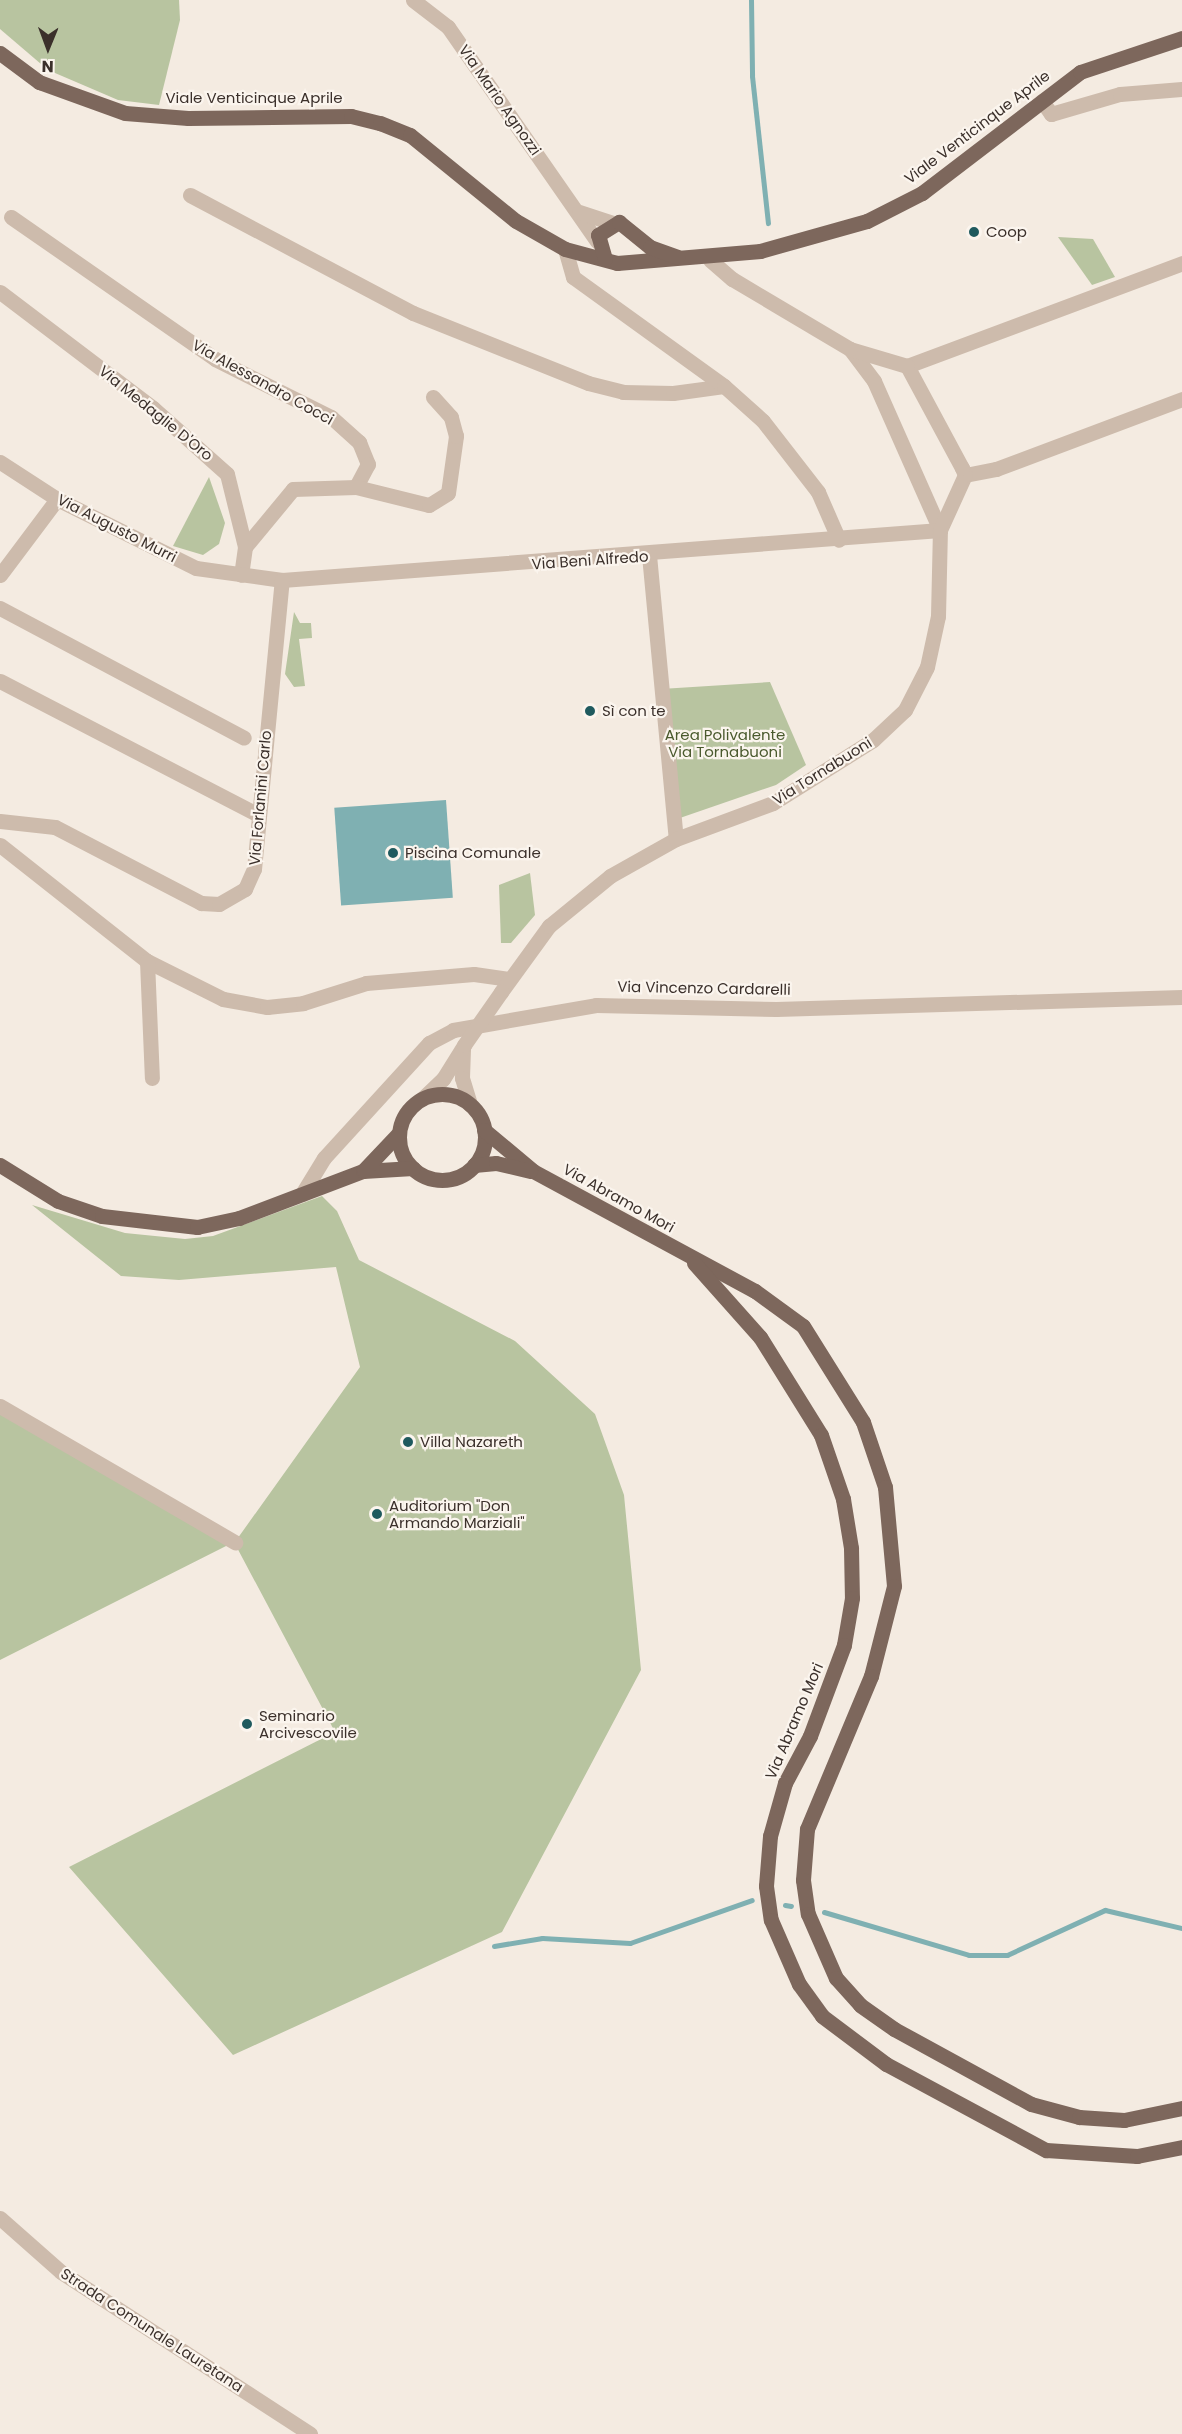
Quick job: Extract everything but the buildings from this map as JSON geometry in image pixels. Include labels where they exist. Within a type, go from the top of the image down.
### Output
[{"type":"main road","name":"Viale Venticinque Aprile","points":[[0,53],[39,82],[125,113],[188,118],[351,116],[380,123],[410,135],[493,205],[561,246],[624,262],[710,260],[818,239],[867,221],[922,193],[1080,72],[1182,38]]},
{"type":"main road","name":"Viale Venticinque Aprile","points":[[613,223],[626,224],[650,247],[686,260]]},
{"type":"main road","points":[[561,246],[597,241],[613,223]]},
{"type":"main road","points":[[624,262],[634,253],[635,234]]},
{"type":"main road","points":[[597,241],[605,259]]},
{"type":"main road","points":[[0,1165],[58,1201],[144,1224],[197,1227],[302,1194],[363,1171],[413,1168],[440,1179],[474,1165],[484,1131],[470,1105],[447,1094],[423,1098],[407,1113],[399,1133],[363,1171]]},
{"type":"main road","name":"Via Abramo Mori","points":[[484,1131],[533,1171],[755,1292],[803,1326],[863,1422],[885,1487],[894,1586],[886,1632],[807,1829],[803,1880],[808,1914],[836,1978],[860,2005],[894,2029],[1031,2104],[1079,2117],[1124,2120],[1182,2108]]},
{"type":"main road","points":[[399,1133],[413,1168]]},
{"type":"main road","name":"Via Abramo Mori","points":[[474,1165],[496,1162],[533,1171]]},
{"type":"main road","name":"Via Abramo Mori","points":[[688,1256],[760,1337],[789,1380],[821,1435],[848,1528],[852,1598],[844,1645],[810,1736],[785,1784],[770,1836],[766,1886],[771,1920],[799,1984],[822,2016],[886,2064],[1029,2142],[1092,2156],[1137,2156],[1182,2147]]},
{"type":"street","name":"Via Mario Agnozzi","points":[[413,0],[454,35],[597,241]]},
{"type":"street","points":[[1042,101],[1051,114],[1120,94],[1182,89]]},
{"type":"street","points":[[190,195],[413,313],[588,383],[623,392],[674,393],[724,386]]},
{"type":"street","points":[[576,211],[613,223]]},
{"type":"street","name":"Via Alessandro Cocci","points":[[11,217],[215,359],[331,417],[359,442],[368,464],[356,487]]},
{"type":"street","points":[[561,246],[573,277],[724,386],[763,421],[818,492],[839,540]]},
{"type":"street","points":[[710,260],[732,279],[850,349],[900,366],[965,475]]},
{"type":"street","points":[[873,381],[900,366],[1182,263]]},
{"type":"street","name":"Via Medaglie D'Oro","points":[[0,292],[210,456],[227,474],[237,498],[245,547],[241,575]]},
{"type":"street","points":[[850,349],[873,381],[940,530]]},
{"type":"street","points":[[245,547],[293,489],[356,487],[429,505],[448,493],[456,436],[451,417],[433,397]]},
{"type":"street","points":[[965,475],[996,469],[1182,399]]},
{"type":"street","name":"Via Augusto Murri","points":[[0,462],[57,499],[196,568],[241,575]]},
{"type":"street","points":[[940,530],[965,475]]},
{"type":"street","points":[[0,575],[57,499]]},
{"type":"street","name":"Via Beni Alfredo","points":[[241,575],[282,580],[649,555],[940,530]]},
{"type":"street","name":"Via Tornabuoni","points":[[423,1098],[443,1079],[464,1045],[549,926],[610,876],[676,839],[773,803],[873,740],[905,710],[927,667],[938,616],[940,530]]},
{"type":"street","points":[[649,555],[658,678],[676,839]]},
{"type":"street","name":"Via Forlanini Carlo","points":[[0,822],[55,827],[184,896],[219,904],[234,898],[251,880],[282,580]]},
{"type":"street","points":[[0,608],[244,738]]},
{"type":"street","points":[[0,681],[258,815]]},
{"type":"street","points":[[0,845],[147,961],[223,999],[267,1007],[303,1003],[366,983],[474,974],[510,979]]},
{"type":"street","points":[[147,961],[152,1078]]},
{"type":"street","name":"Via Vincenzo Cardarelli","points":[[302,1194],[324,1158],[429,1043],[453,1030],[509,1018],[596,1005],[777,1009],[1182,997]]},
{"type":"street","points":[[464,1045],[462,1078],[470,1105]]},
{"type":"street","points":[[0,1406],[235,1542]]},
{"type":"street","name":"Strada Comunale Lauretana","points":[[0,2218],[61,2272],[310,2434]]},
{"type":"green space","points":[[0,0],[179,0],[180,20],[159,105],[118,100],[48,70],[0,29]]},
{"type":"green space","points":[[1058,237],[1093,239],[1115,277],[1092,285]]},
{"type":"green space","points":[[209,477],[225,523],[219,544],[203,555],[173,546]]},
{"type":"green space","points":[[294,612],[300,623],[311,623],[312,638],[299,639],[305,686],[294,687],[285,674]]},
{"type":"green space","name":"Area Polivalente Via Tornabuoni","points":[[770,682],[806,765],[776,785],[677,819],[661,689]]},
{"type":"green space","points":[[530,873],[535,915],[511,943],[501,943],[499,885]]},
{"type":"green space","points":[[322,1196],[337,1211],[359,1260],[515,1341],[595,1414],[624,1495],[641,1670],[502,1932],[233,2055],[69,1867],[335,1732],[234,1542],[0,1660],[0,1406],[235,1542],[360,1367],[336,1267],[179,1280],[121,1276],[32,1205],[125,1233],[185,1239],[213,1236]]},
{"type":"water","name":"Piscina Comunale","points":[[446,800],[453,898],[341,906],[334,808]]},
{"type":"waterway","points":[[751,0],[752,76],[768,223]]},
{"type":"waterway","points":[[494,1946],[542,1938],[630,1943],[752,1900]]},
{"type":"waterway","points":[[785,1905],[791,1906]]},
{"type":"waterway","points":[[824,1912],[969,1955],[1007,1955],[1105,1910],[1182,1928]]},
{"type":"place","name":"Coop","points":[[974,232]]},
{"type":"place","name":"Sì con te","points":[[590,711]]},
{"type":"place","name":"Piscina Comunale","points":[[393,853]]},
{"type":"place","name":"Villa Nazareth","points":[[408,1442]]},
{"type":"place","name":"Auditorium \"Don Armando Marziali\"","points":[[377,1514]]},
{"type":"place","name":"Seminario Arcivescovile","points":[[247,1724]]}]
